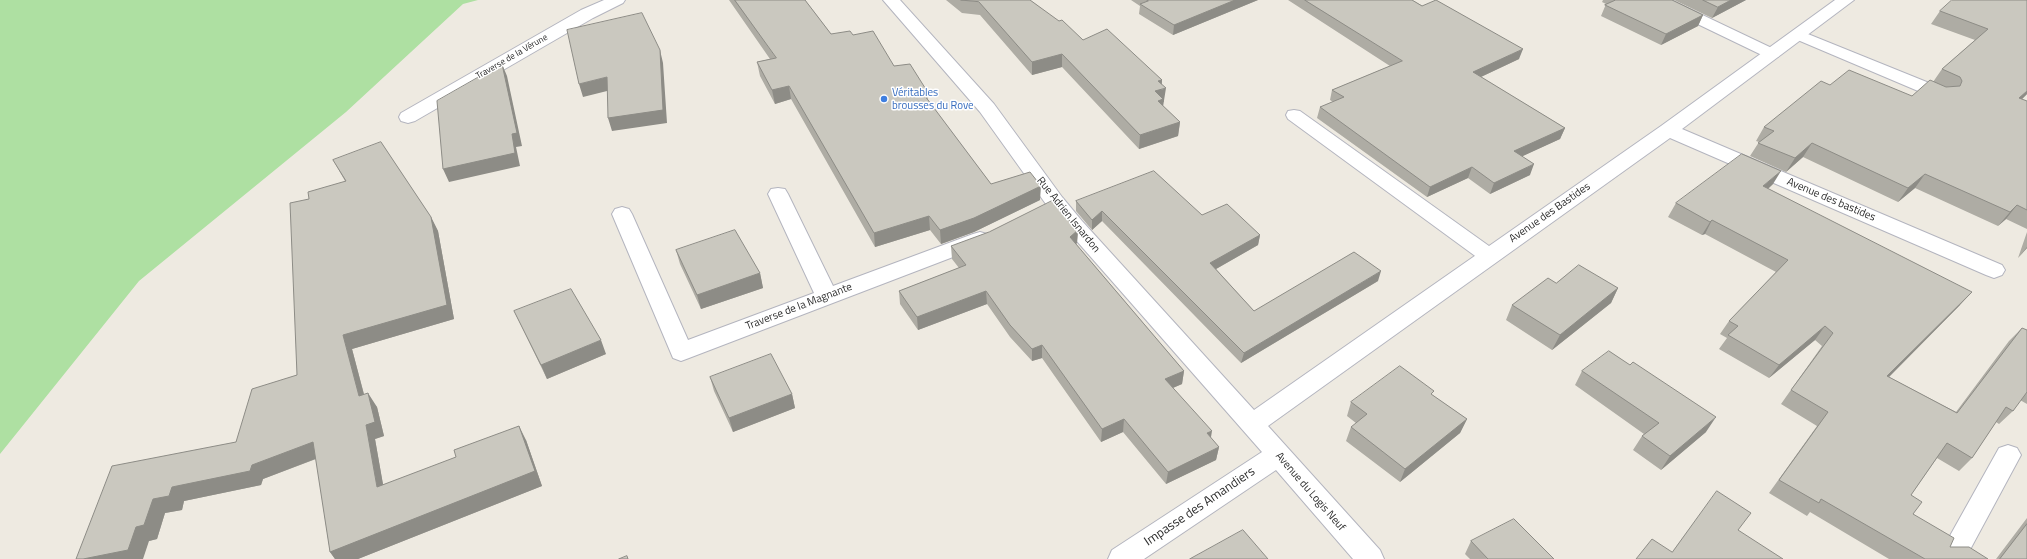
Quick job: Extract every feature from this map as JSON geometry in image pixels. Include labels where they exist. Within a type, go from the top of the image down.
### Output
[{"type":"street","name":"Traverse de la Vérune","points":[[408,117],[587,14],[617,0]]},
{"type":"street","name":"Rue Adrien Isnardon","points":[[892,0],[987,108],[1055,202],[1252,424]]},
{"type":"street","name":"Avenue des Bastides","points":[[1252,424],[1668,130],[1846,0]]},
{"type":"street","name":"Avenue des bastides","points":[[1668,130],[1994,270]]},
{"type":"street","name":"Traverse de la Magnante","points":[[778,194],[827,297]]},
{"type":"street","points":[[1035,212],[1055,202]]},
{"type":"street","name":"Traverse de la Magnante","points":[[622,214],[681,352],[995,231]]},
{"type":"street","name":"Avenue du Logis Neuf","points":[[1252,424],[1370,559]]},
{"type":"street","name":"Impasse des Amandiers","points":[[1122,559],[1278,455]]},
{"type":"street","points":[[1950,559],[2008,455]]},
{"type":"lane","points":[[1659,0],[1772,54]]},
{"type":"lane","points":[[1798,35],[1943,95]]},
{"type":"lane","points":[[1294,115],[1489,256]]},
{"type":"green space","points":[[0,0],[478,0],[463,4],[346,112],[139,281],[0,454]]},
{"type":"building","points":[[735,0],[805,0],[831,34],[850,31],[853,35],[873,31],[894,66],[910,64],[927,91],[922,92],[991,184],[1030,172],[1041,186],[974,218],[940,230],[929,216],[874,233],[789,86],[772,90],[757,62],[776,58]]},
{"type":"building","points":[[961,0],[1030,0],[1059,21],[1062,20],[1083,40],[1107,29],[1162,80],[1158,81],[1166,88],[1155,91],[1163,99],[1158,101],[1180,122],[1140,135],[1062,54],[1032,62],[979,2]]},
{"type":"building","points":[[1147,0],[1235,0],[1174,25],[1140,4],[1148,1]]},
{"type":"building","points":[[1305,0],[1412,0],[1422,6],[1436,0],[1523,49],[1473,72],[1565,128],[1514,151],[1534,164],[1494,183],[1472,167],[1430,187],[1320,107],[1344,97],[1332,90],[1402,61]]},
{"type":"building","points":[[1616,0],[1672,0],[1703,15],[1666,34],[1605,5]]},
{"type":"building","points":[[1703,0],[1731,0],[1718,7]]},
{"type":"building","points":[[1952,0],[2027,0],[2027,91],[2019,98],[2027,101],[2027,210],[2017,205],[2010,212],[1925,174],[1908,188],[1812,143],[1795,158],[1758,143],[1774,131],[1764,127],[1821,81],[1830,85],[1849,70],[1912,96],[1930,80],[1946,87],[1960,86],[1962,81],[1960,77],[1942,69],[1988,29],[1940,11]]},
{"type":"building","points":[[642,13],[660,50],[663,110],[608,118],[607,77],[579,84],[567,30]]},
{"type":"building","points":[[502,64],[517,133],[512,134],[515,153],[443,169],[437,101]]},
{"type":"building","points":[[381,142],[431,217],[447,305],[343,335],[359,396],[368,393],[375,422],[366,425],[377,487],[456,457],[454,450],[519,426],[535,471],[330,552],[313,442],[252,465],[250,471],[172,487],[169,496],[153,499],[144,525],[136,527],[128,550],[76,559],[112,466],[236,442],[252,389],[297,375],[290,203],[309,199],[308,192],[346,181],[333,160]]},
{"type":"building","points":[[1742,154],[1781,171],[1763,186],[1972,292],[1887,376],[1957,413],[2022,328],[2027,330],[2027,392],[2013,411],[2006,407],[1972,458],[1947,443],[1911,495],[1922,502],[1913,514],[1954,538],[1950,547],[1969,547],[1988,559],[1925,559],[1821,499],[1819,503],[1779,480],[1828,412],[1791,390],[1833,333],[1825,326],[1779,365],[1728,335],[1738,326],[1729,321],[1788,260],[1712,220],[1710,222],[1676,203]]},
{"type":"building","points":[[1154,171],[1202,215],[1227,204],[1260,235],[1210,263],[1254,311],[1354,252],[1381,271],[1244,353],[1102,211],[1092,220],[1076,201]]},
{"type":"building","points":[[1052,201],[1078,230],[1070,237],[1184,371],[1165,379],[1212,431],[1207,433],[1219,447],[1168,472],[1124,419],[1102,429],[1042,345],[1032,349],[1010,325],[986,291],[917,317],[899,291],[966,265],[951,246],[989,232]]},
{"type":"building","points":[[735,230],[760,273],[697,295],[676,250]]},
{"type":"building","points":[[1579,265],[1618,288],[1560,335],[1512,305],[1548,278],[1556,283]]},
{"type":"building","points":[[571,289],[601,340],[541,365],[514,311]]},
{"type":"building","points":[[1609,351],[1630,365],[1633,362],[1716,417],[1670,456],[1642,436],[1659,423],[1582,371]]},
{"type":"building","points":[[771,354],[792,394],[729,418],[710,377]]},
{"type":"building","points":[[1400,366],[1434,391],[1431,394],[1467,419],[1405,469],[1351,427],[1367,414],[1351,402]]},
{"type":"building","points":[[1717,491],[1751,513],[1738,530],[1783,559],[1636,559],[1652,539],[1672,552]]},
{"type":"building","points":[[1514,519],[1554,559],[1488,559],[1471,541]]},
{"type":"building","points":[[2027,524],[2027,559],[2000,559]]},
{"type":"building","points":[[1243,530],[1268,559],[1190,559]]},
{"type":"building","points":[[627,556],[628,559],[619,559]]},
{"type":"place","name":"Véritables brousses du Rove","points":[[884,99]]}]
